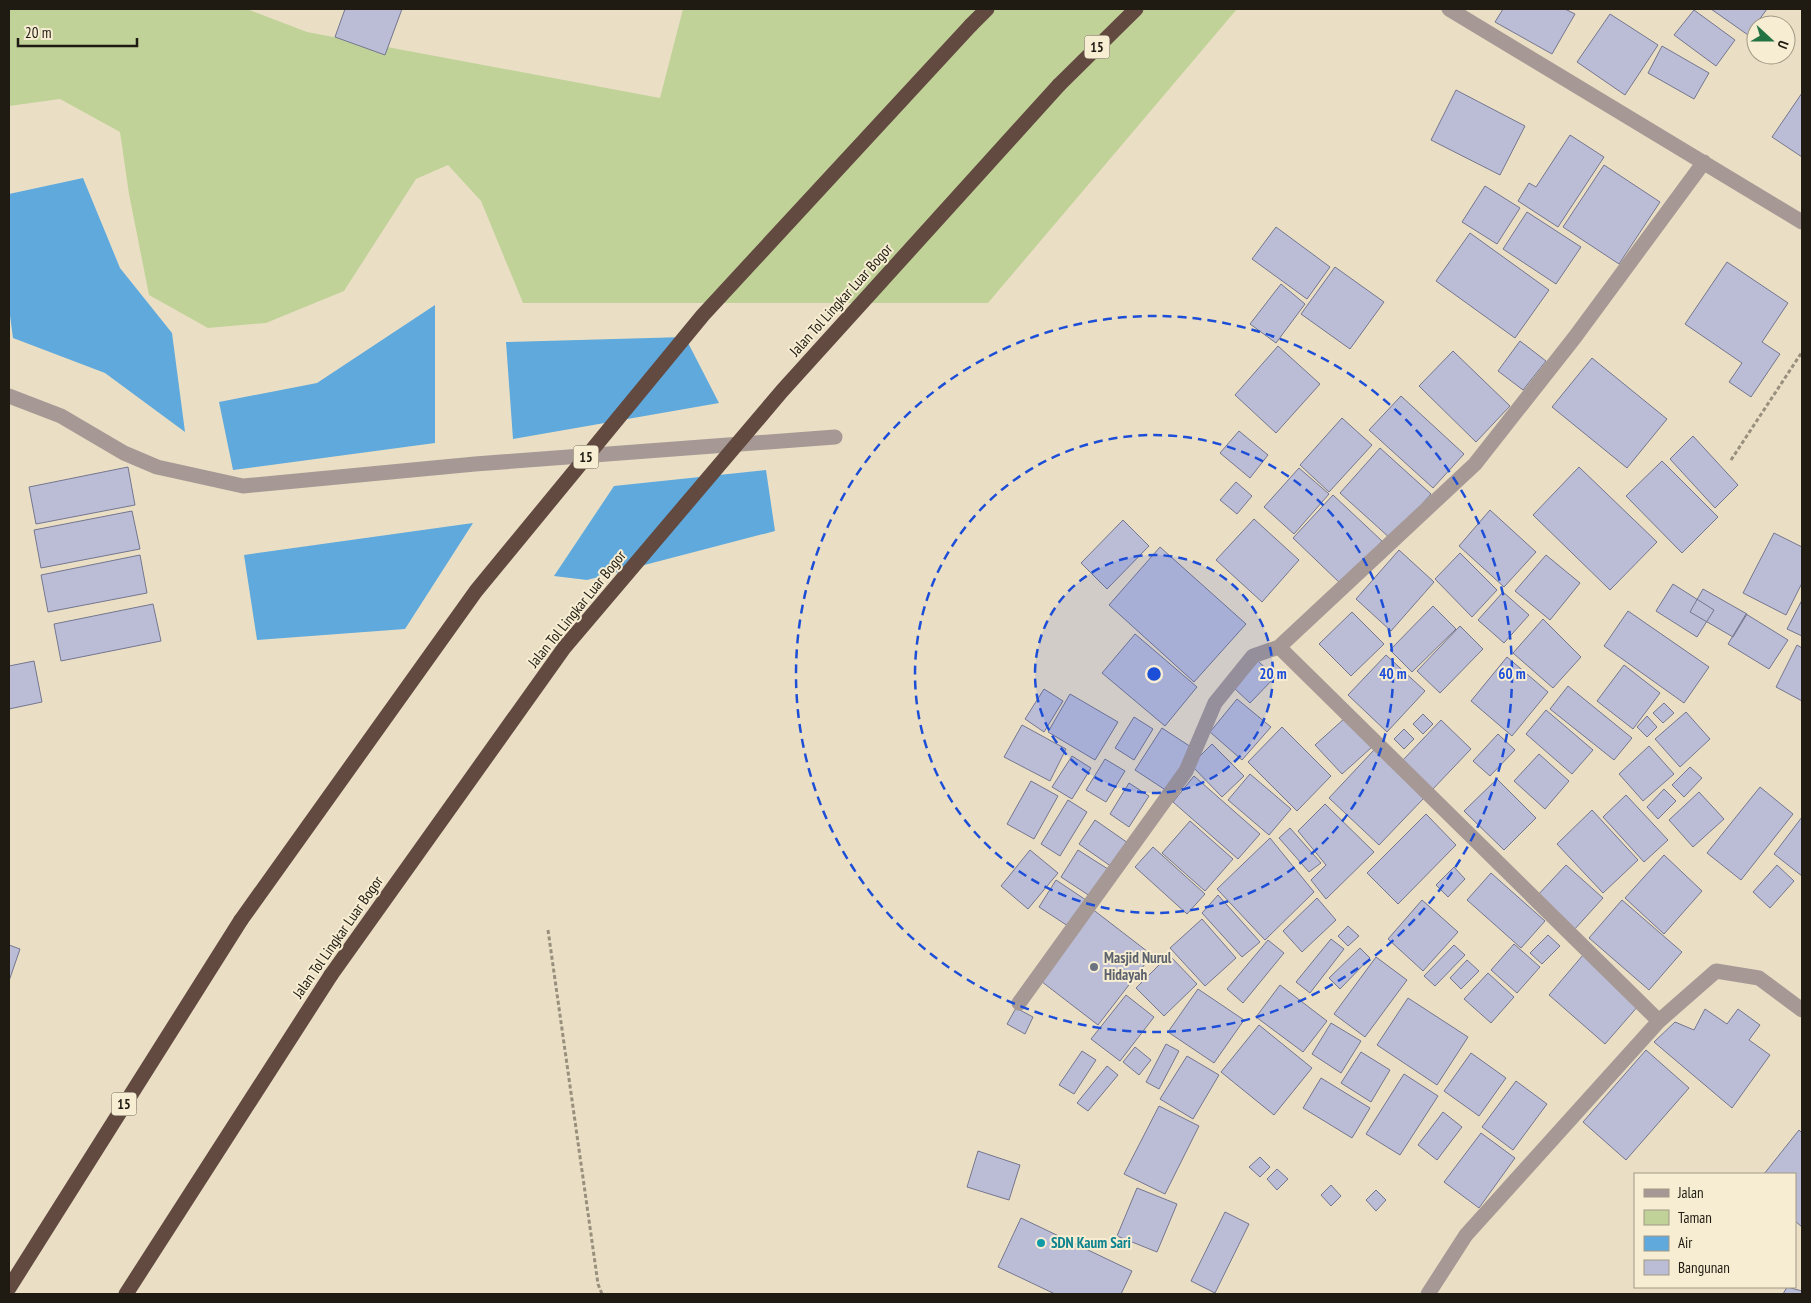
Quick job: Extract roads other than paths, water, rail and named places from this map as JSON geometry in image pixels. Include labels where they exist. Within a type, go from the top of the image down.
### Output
[{"type":"highway","name":"15","points":[[9,1288],[241,920],[482,584],[703,315],[987,9]]},
{"type":"highway","name":"Jalan Tol Lingkar Luar Bogor","points":[[126,1294],[331,976],[564,648],[782,391],[1059,85],[1136,9]]},
{"type":"street","points":[[1449,9],[1802,222]]},
{"type":"street","points":[[1019,1003],[1186,770],[1215,703],[1253,656],[1279,647],[1474,464],[1575,337],[1704,162]]},
{"type":"street","points":[[9,396],[60,416],[124,453],[157,468],[243,486],[475,464],[834,437]]},
{"type":"street","points":[[1279,647],[1659,1021]]},
{"type":"street","points":[[1428,1294],[1466,1235],[1659,1021],[1716,971],[1760,978],[1802,1010]]},
{"type":"water","points":[[83,178],[120,268],[172,333],[185,432],[105,373],[13,338],[9,308],[9,194]]},
{"type":"water","points":[[435,305],[435,443],[233,470],[219,402],[317,383]]},
{"type":"water","points":[[685,337],[719,403],[513,439],[506,342]]},
{"type":"water","points":[[766,470],[775,531],[587,580],[554,576],[614,486]]},
{"type":"water","points":[[473,523],[405,629],[257,640],[244,555]]},
{"type":"place","name":"Masjid Nurul Hidayah","points":[[1094,967]]},
{"type":"place","name":"SDN Kaum Sari","points":[[1041,1243]]}]
